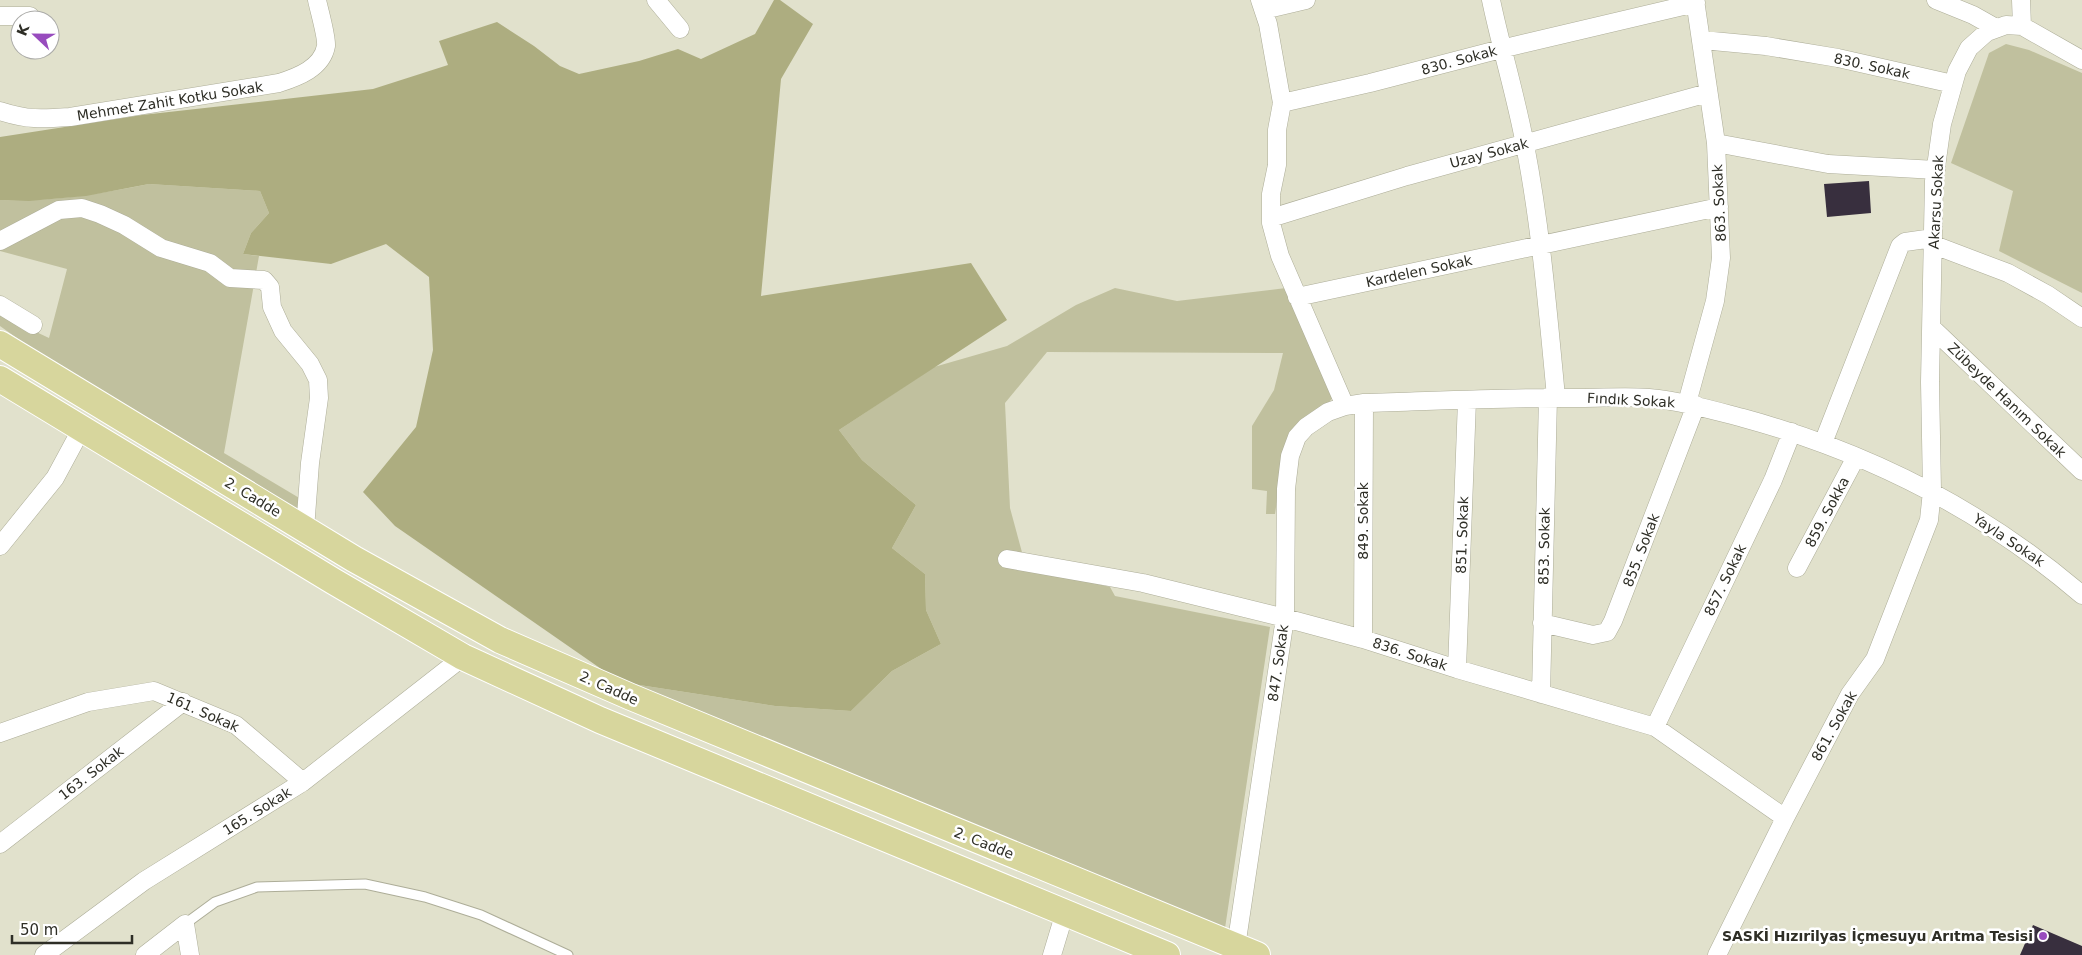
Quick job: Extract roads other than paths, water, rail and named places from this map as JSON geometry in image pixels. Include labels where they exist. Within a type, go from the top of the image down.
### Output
[{"type":"main road","name":"2. Cadde","points":[[0,344],[362,563],[500,640],[631,698],[1247,951]]},
{"type":"main road","points":[[0,378],[333,581],[463,657],[609,724],[1167,955]]},
{"type":"street","name":"Mehmet Zahit Kotku Sokak","points":[[0,111],[22,118],[38,120],[70,117],[279,83],[299,77],[313,67],[326,46],[318,0]]},
{"type":"street","points":[[656,0],[680,29]]},
{"type":"street","points":[[1306,0],[1262,5],[1268,24],[1282,103],[1278,130],[1278,165],[1271,194],[1271,218],[1280,256],[1345,406]]},
{"type":"street","points":[[1491,0],[1501,49],[1525,143],[1541,245],[1552,397]]},
{"type":"street","points":[[1936,0],[1973,15],[1996,28],[2006,25],[2022,26],[2082,60]]},
{"type":"street","points":[[2020,0],[2022,26]]},
{"type":"street","name":"830. Sokak","points":[[1282,103],[1696,2]]},
{"type":"street","name":"863. Sokak","points":[[1691,404],[1715,301],[1721,258],[1716,143],[1696,2]]},
{"type":"street","name":"Akarsu Sokak","points":[[1932,491],[1933,241],[1936,170],[1942,124],[1957,71],[1970,48],[1987,32],[1996,28]]},
{"type":"street","name":"830. Sokak","points":[[1702,40],[1766,46],[1838,58],[1953,84]]},
{"type":"street","name":"Uzay Sokak","points":[[1271,218],[1407,176],[1708,93]]},
{"type":"street","points":[[1716,143],[1828,164],[1936,170]]},
{"type":"street","name":"Kardelen Sokak","points":[[1297,297],[1719,207]]},
{"type":"street","points":[[0,241],[59,210],[82,208],[124,225],[161,248],[210,263],[230,278],[264,280],[270,286],[272,307],[283,331],[310,364],[318,380],[319,398],[310,463],[305,529]]},
{"type":"street","points":[[1822,443],[1900,246],[1904,242],[1933,241],[2008,273],[2048,295],[2082,318]]},
{"type":"street","points":[[0,305],[33,325]]},
{"type":"street","name":"Zübeyde Hanım Sokak","points":[[1932,328],[2082,471]]},
{"type":"street","name":"Fındık Sokak","points":[[1345,406],[1364,403],[1552,397],[1648,398],[1691,404],[1792,432],[1856,457],[1932,491]]},
{"type":"street","name":"853. Sokak","points":[[1541,694],[1542,624],[1552,397]]},
{"type":"street","name":"851. Sokak","points":[[1457,669],[1467,400]]},
{"type":"street","name":"849. Sokak","points":[[1363,639],[1364,403]]},
{"type":"street","name":"855. Sokak","points":[[1542,624],[1593,635],[1607,632],[1613,621],[1691,404]]},
{"type":"street","name":"847. Sokak","points":[[1247,951],[1285,618],[1286,489],[1290,456],[1297,437],[1306,427],[1328,412],[1345,406]]},
{"type":"street","points":[[0,546],[55,478],[82,428]]},
{"type":"street","name":"857. Sokak","points":[[1655,727],[1769,488],[1792,432]]},
{"type":"street","name":"859. Sokka","points":[[1797,568],[1856,457]]},
{"type":"street","name":"Yayla Sokak","points":[[1932,491],[1976,517],[2038,560],[2082,595]]},
{"type":"street","name":"861. Sokak","points":[[1717,955],[1785,818],[1850,694],[1875,659],[1929,520],[1932,491]]},
{"type":"street","name":"836. Sokak","points":[[1007,559],[1143,583],[1285,618],[1363,639],[1457,669],[1655,727],[1785,818]]},
{"type":"street","name":"165. Sokak","points":[[44,955],[144,881],[304,782],[463,657]]},
{"type":"street","name":"161. Sokak","points":[[0,733],[88,702],[154,690],[236,724],[304,782]]},
{"type":"street","name":"163. Sokak","points":[[0,844],[183,702]]},
{"type":"street","points":[[1052,955],[1065,912]]},
{"type":"street","points":[[145,955],[185,924],[190,955]]},
{"type":"lane","points":[[185,924],[215,902],[257,887],[365,884],[425,897],[482,915],[568,955]]},
{"type":"place","name":"SASKİ Hızırilyas İçmesuyu Arıtma Tesisi","points":[[2043,936]]}]
